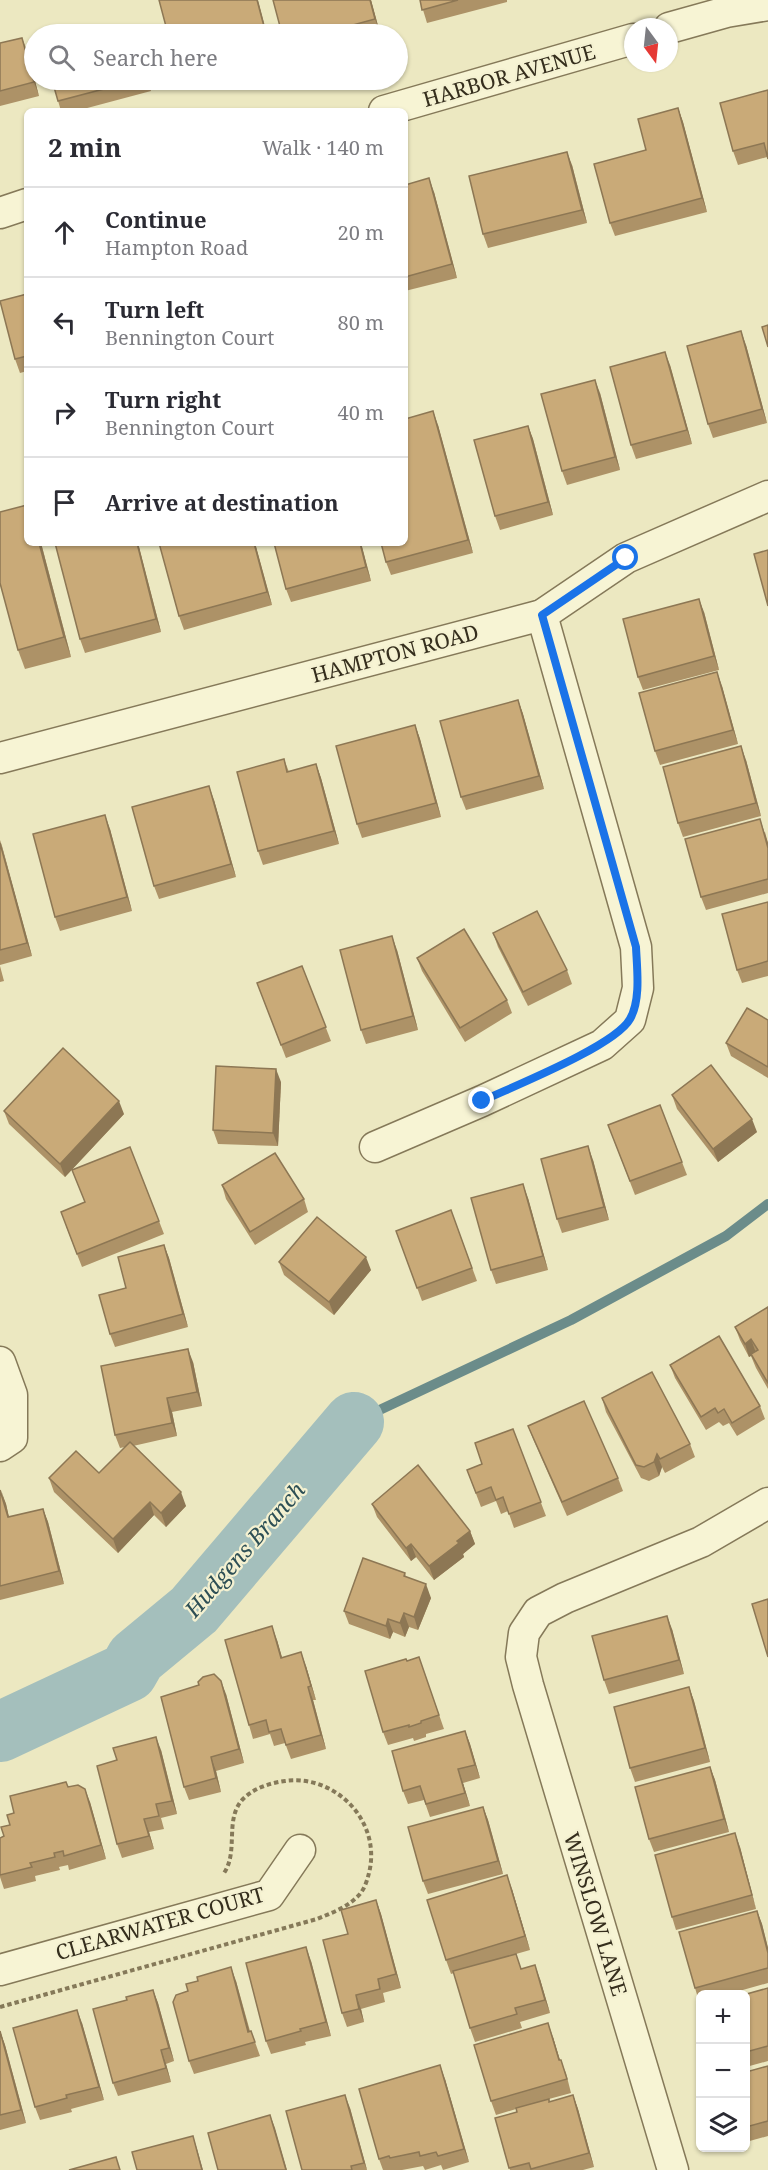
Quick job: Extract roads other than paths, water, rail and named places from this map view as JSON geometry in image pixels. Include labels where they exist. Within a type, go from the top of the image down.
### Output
[{"type":"street","points":[[678,25],[726,12],[768,5]]},
{"type":"street","name":"HARBOR AVENUE","points":[[394,108],[624,42]]},
{"type":"street","points":[[0,213],[24,205]]},
{"type":"street","name":"HAMPTON ROAD","points":[[0,758],[542,615],[626,558],[768,496]]},
{"type":"street","points":[[375,1148],[602,1045],[630,1020],[638,988],[636,947],[542,615]]},
{"type":"street","points":[[0,1362],[12,1395],[12,1438],[0,1446]]},
{"type":"street","name":"WINSLOW LANE","points":[[673,2170],[531,1696],[521,1657],[524,1633],[538,1612],[565,1598],[701,1542],[768,1503]]},
{"type":"street","name":"CLEARWATER COURT","points":[[0,1970],[269,1895],[300,1850]]},
{"type":"waterway","points":[[354,1422],[571,1320],[726,1236],[768,1204]]},
{"type":"waterway","name":"Hudgens Branch","points":[[0,1732],[128,1672],[136,1658],[194,1610],[354,1422]]}]
